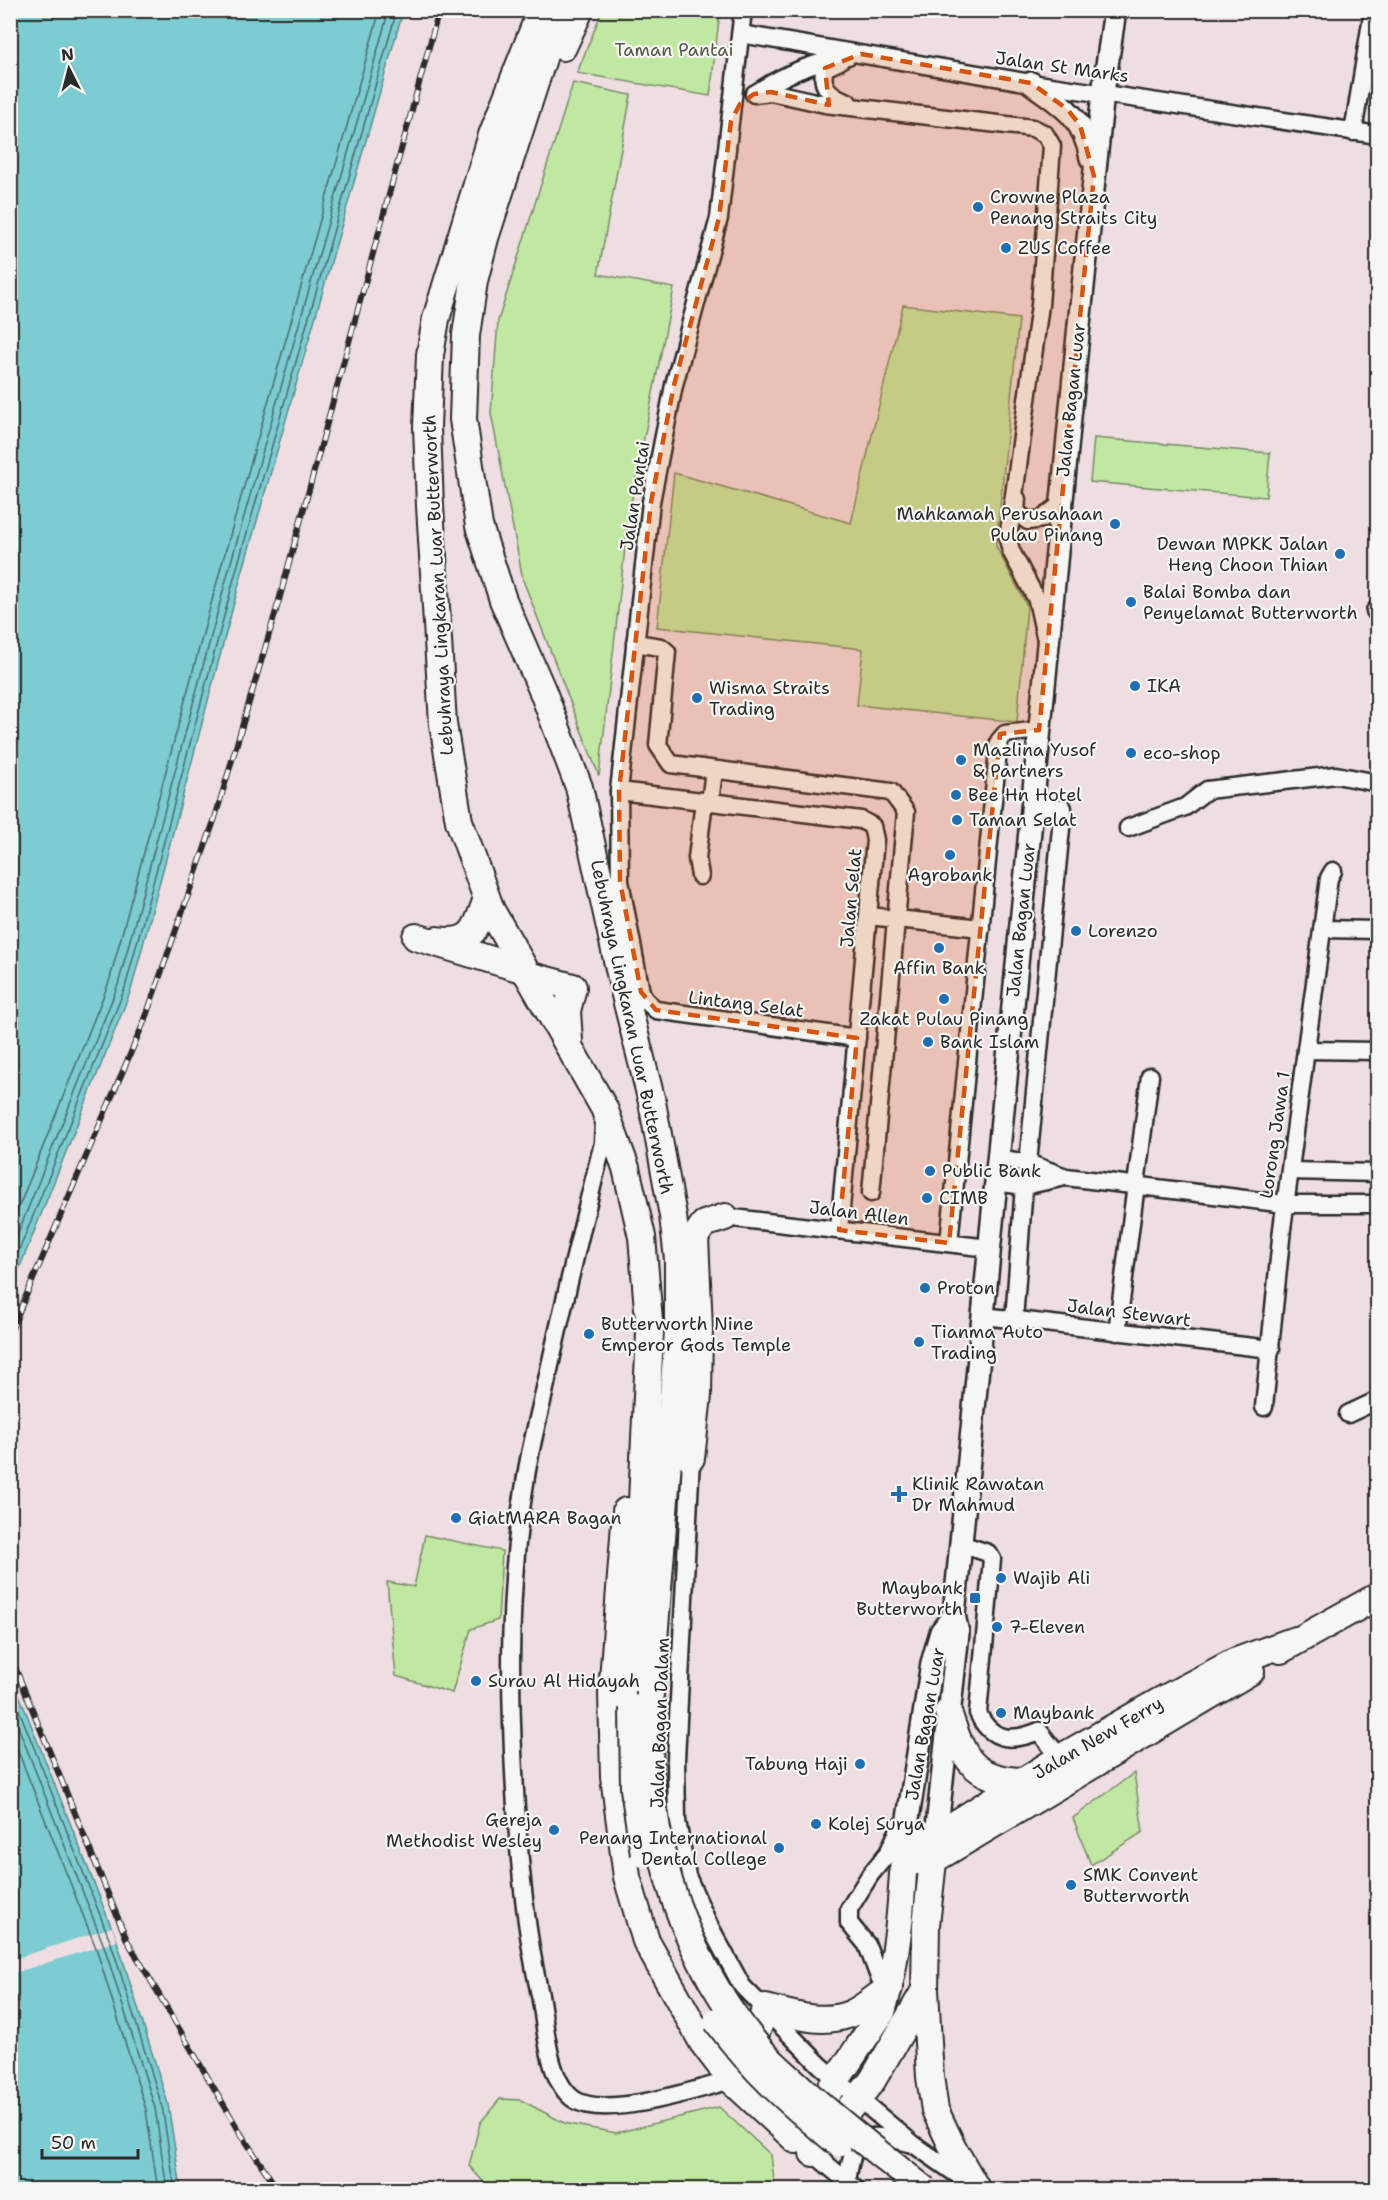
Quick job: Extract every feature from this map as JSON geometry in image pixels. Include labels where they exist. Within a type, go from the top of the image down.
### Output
[{"type":"highway","points":[[492,135],[526,10]]},
{"type":"highway","name":"Lebuhraya Lingkaran Luar Butterworth","points":[[541,10],[492,135],[436,319],[430,355],[427,427],[444,735],[459,821],[486,901],[604,1108],[626,1168],[642,1237],[650,1306],[642,1691],[651,1756],[658,1838],[673,1899],[704,1967],[725,2003],[761,2050],[846,2128],[926,2190]]},
{"type":"highway","name":"Lebuhraya Lingkaran Luar Butterworth","points":[[561,10],[544,52],[515,151],[485,238],[470,307],[465,431],[479,526],[503,600],[543,692],[579,787],[663,1155],[678,1259],[675,1378],[634,1789],[642,1848],[657,1904],[679,1957],[712,2014],[738,2049],[773,2089],[898,2190]]},
{"type":"highway","points":[[515,151],[580,10]]},
{"type":"highway","points":[[486,901],[477,927],[467,938],[453,942],[416,937],[526,973]]},
{"type":"highway","points":[[663,1155],[687,1204],[699,1212],[725,1217]]},
{"type":"highway","points":[[691,1458],[698,1395],[695,1237],[704,1224],[725,1217]]},
{"type":"highway","points":[[678,1259],[687,1330],[691,1458]]},
{"type":"highway","points":[[650,1359],[637,1420],[628,1484],[613,1659],[614,1776],[627,1877],[646,1941],[703,2043],[731,2080],[804,2146]]},
{"type":"highway","name":"Jalan New Ferry","points":[[905,1850],[934,1848],[987,1828],[1243,1677],[1295,1640],[1377,1596]]},
{"type":"highway","name":"Jalan New Ferry","points":[[934,1848],[1024,1780],[1060,1758],[1234,1662],[1295,1640]]},
{"type":"highway","points":[[948,1712],[962,1752],[972,1764],[986,1774],[1002,1780],[1024,1780]]},
{"type":"highway","points":[[926,1925],[948,1875],[964,1851],[987,1828]]},
{"type":"highway","points":[[934,1848],[926,1925],[925,1990],[930,2077],[935,2109],[952,2148],[977,2189]]},
{"type":"highway","points":[[804,2146],[838,2080],[875,2026],[889,1988],[905,1850]]},
{"type":"highway","points":[[703,2043],[718,2051],[733,2053],[744,2048],[754,2038],[766,2008],[806,2018],[829,2018],[850,2014],[889,1988]]},
{"type":"highway","points":[[804,2146],[858,2098],[872,2081],[925,1990]]},
{"type":"main road","name":"Jalan Bagan Luar","points":[[934,1848],[958,1633],[954,1615],[1061,504],[1094,176],[1114,10]]},
{"type":"main road","points":[[1031,83],[1063,105],[1080,125],[1088,146],[1094,176]]},
{"type":"main road","name":"Jalan Bagan Luar","points":[[905,1850],[932,1663],[941,1632],[954,1615]]},
{"type":"street","name":"Jalan Pantai","points":[[641,992],[620,881],[619,791],[651,502],[674,385],[719,218],[743,10]]},
{"type":"street","points":[[1353,132],[1373,10]]},
{"type":"street","name":"Jalan St Marks","points":[[741,34],[1031,83],[1102,102],[1153,100],[1377,135]]},
{"type":"street","points":[[731,120],[740,104],[794,70],[813,63],[861,54]]},
{"type":"street","points":[[861,54],[825,68],[822,77],[825,87],[834,97],[871,109]]},
{"type":"street","points":[[754,94],[771,92],[825,104],[1033,128],[1045,134],[1052,146],[1040,305],[1008,539],[1011,551],[1037,600],[1047,647]]},
{"type":"street","points":[[1017,483],[1016,512],[1028,521],[1042,519],[1061,504]]},
{"type":"street","points":[[635,643],[662,647],[667,652],[660,749],[675,765],[894,794],[907,817],[871,1193]]},
{"type":"street","points":[[949,1243],[999,741],[1005,734],[1039,730]]},
{"type":"street","points":[[700,876],[697,858],[714,770]]},
{"type":"street","points":[[1128,828],[1176,811],[1207,790],[1336,775],[1377,783]]},
{"type":"street","name":"Jalan Selat","points":[[619,791],[861,820],[872,826],[875,840],[869,916],[839,1230]]},
{"type":"street","points":[[1028,1163],[1063,808],[1032,806]]},
{"type":"street","name":"Lorong Jawa 1","points":[[1264,1407],[1290,1171],[1329,879],[1333,871]]},
{"type":"street","points":[[869,916],[981,928]]},
{"type":"street","points":[[1322,929],[1377,930]]},
{"type":"street","name":"Lintang Selat","points":[[641,992],[649,1005],[665,1014],[857,1038]]},
{"type":"street","points":[[1306,1050],[1377,1052]]},
{"type":"street","points":[[1117,1332],[1150,1076]]},
{"type":"street","points":[[604,1108],[603,1143],[563,1305],[525,1482],[515,1565],[509,1646],[513,1750],[523,1887],[535,1976],[555,2072],[565,2092],[579,2102],[606,2108],[731,2080]]},
{"type":"street","points":[[846,1153],[874,1157]]},
{"type":"street","points":[[998,1158],[1028,1163],[1066,1177],[1286,1204],[1377,1204]]},
{"type":"street","points":[[1290,1171],[1377,1173]]},
{"type":"street","points":[[996,1182],[1024,1186],[1066,1177]]},
{"type":"street","points":[[1014,1320],[1024,1186]]},
{"type":"street","name":"Jalan Allen","points":[[725,1217],[989,1248]]},
{"type":"street","name":"Jalan Stewart","points":[[983,1316],[1271,1349]]},
{"type":"street","points":[[1348,1414],[1377,1400]]},
{"type":"street","name":"Jalan Bagan Dalam","points":[[691,1458],[676,1760],[677,1821],[687,1876],[709,1925],[742,1986],[858,2098],[913,2144],[977,2189]]},
{"type":"street","points":[[961,1544],[988,1553],[992,1559],[978,1713],[980,1718],[983,1724],[1004,1739],[1022,1738],[1039,1731],[1060,1758]]},
{"type":"street","points":[[889,1988],[879,1977],[867,1945],[849,1923],[849,1909],[870,1875],[888,1853],[911,1800]]},
{"type":"street","points":[[852,2186],[849,2160],[853,2148],[861,2140],[887,2138],[913,2144]]},
{"type":"street","points":[[804,2146],[852,2186]]},
{"type":"highlighted area","points":[[861,54],[1031,83],[1067,109],[1080,125],[1094,176],[1039,730],[1000,734],[949,1243],[839,1230],[857,1038],[656,1010],[641,992],[620,881],[619,791],[651,502],[674,385],[719,218],[731,121],[740,104],[754,94],[771,92],[829,105],[825,68]]},
{"type":"green space","name":"Taman Pantai","points":[[602,11],[720,11],[710,96],[577,73]]},
{"type":"green space","points":[[573,83],[631,95],[598,274],[674,288],[629,513],[599,776],[523,580],[491,413],[498,321]]},
{"type":"green space","points":[[903,305],[1019,319],[996,546],[1027,606],[1017,722],[857,705],[863,649],[657,627],[674,473],[851,523]]},
{"type":"green space","points":[[1094,438],[1270,453],[1266,497],[1090,482]]},
{"type":"green space","points":[[425,1535],[502,1551],[498,1620],[471,1629],[452,1693],[396,1676],[387,1582],[414,1587]]},
{"type":"green space","points":[[1134,1773],[1143,1832],[1091,1865],[1073,1818]]},
{"type":"green space","points":[[500,2099],[521,2100],[564,2123],[616,2133],[719,2107],[771,2155],[775,2189],[490,2189],[469,2166],[480,2123]]},
{"type":"water","points":[[11,10],[403,11],[242,573],[131,990],[11,1289]]},
{"type":"water","points":[[10,1672],[117,1941],[168,2104],[181,2189],[11,2189]]},
{"type":"pier","points":[[112,1927],[117,1941],[11,1974],[11,1960]]},
{"type":"pier","points":[[11,1982],[20,2012],[12,2014],[10,2011]]},
{"type":"railway","points":[[10,1333],[144,1022],[215,818],[278,604],[439,10]]},
{"type":"railway","points":[[10,1655],[127,1940],[241,2134],[278,2190]]},
{"type":"place","name":"Crowne Plaza Penang Straits City","points":[[978,207]]},
{"type":"place","name":"ZUS Coffee","points":[[1006,248]]},
{"type":"place","name":"Mahkamah Perusahaan Pulau Pinang","points":[[1115,524]]},
{"type":"place","name":"Dewan MPKK Jalan Heng Choon Thian","points":[[1340,554]]},
{"type":"place","name":"Balai Bomba dan Penyelamat Butterworth","points":[[1131,602]]},
{"type":"place","name":"IKA","points":[[1135,686]]},
{"type":"place","name":"Wisma Straits Trading","points":[[697,698]]},
{"type":"place","name":"eco-shop","points":[[1131,753]]},
{"type":"place","name":"Mazlina Yusof & Partners","points":[[961,760]]},
{"type":"place","name":"Bee Hn Hotel","points":[[956,795]]},
{"type":"place","name":"Taman Selat","points":[[957,820]]},
{"type":"place","name":"Agrobank","points":[[950,855]]},
{"type":"place","name":"Lorenzo","points":[[1076,931]]},
{"type":"place","name":"Affin Bank","points":[[939,948]]},
{"type":"place","name":"Zakat Pulau Pinang","points":[[944,999]]},
{"type":"place","name":"Bank Islam","points":[[928,1042]]},
{"type":"place","name":"Public Bank","points":[[930,1171]]},
{"type":"place","name":"CIMB","points":[[927,1198]]},
{"type":"place","name":"Proton","points":[[925,1288]]},
{"type":"place","name":"Butterworth Nine Emperor Gods Temple","points":[[589,1334]]},
{"type":"place","name":"Tianma Auto Trading","points":[[919,1342]]},
{"type":"place","name":"Klinik Rawatan Dr Mahmud","points":[[899,1494]]},
{"type":"place","name":"GiatMARA Bagan","points":[[456,1518]]},
{"type":"place","name":"Wajib Ali","points":[[1001,1578]]},
{"type":"place","name":"Maybank Butterworth","points":[[975,1598]]},
{"type":"place","name":"7-Eleven","points":[[997,1627]]},
{"type":"place","name":"Surau Al Hidayah","points":[[476,1681]]},
{"type":"place","name":"Maybank","points":[[1001,1713]]},
{"type":"place","name":"Tabung Haji","points":[[860,1764]]},
{"type":"place","name":"Kolej Surya","points":[[816,1824]]},
{"type":"place","name":"Gereja Methodist Wesley","points":[[554,1830]]},
{"type":"place","name":"Penang International Dental College","points":[[779,1848]]},
{"type":"place","name":"SMK Convent Butterworth","points":[[1071,1885]]}]
